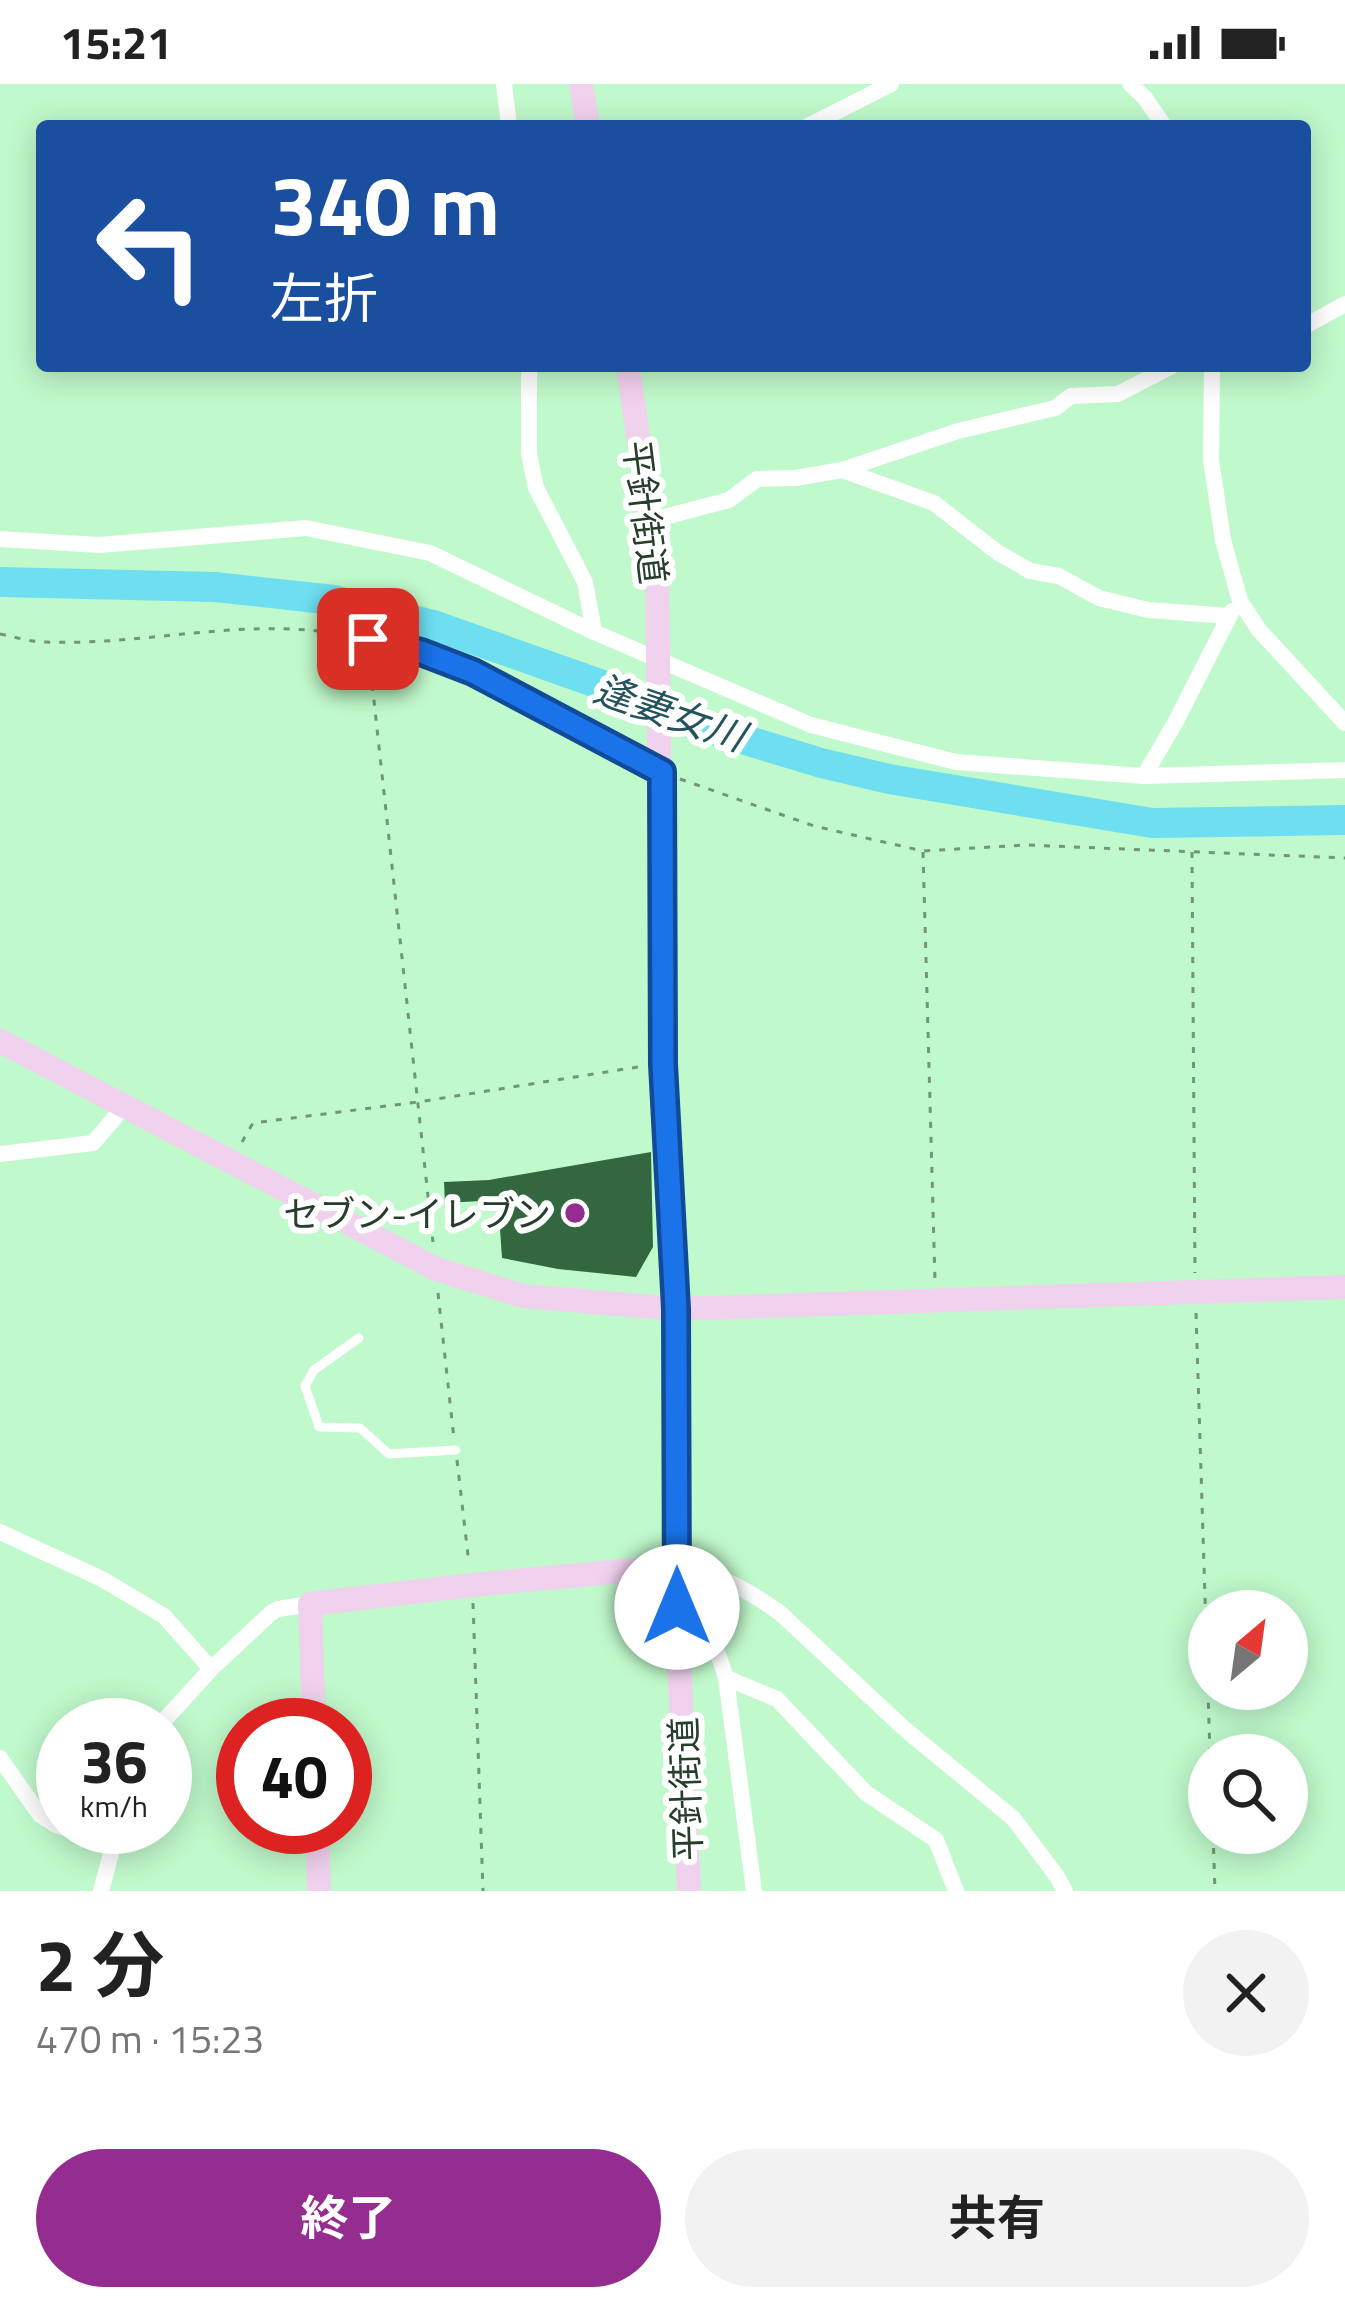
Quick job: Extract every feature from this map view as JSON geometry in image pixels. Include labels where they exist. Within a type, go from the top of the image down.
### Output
[{"type":"street","points":[[504,84],[508,120]]},
{"type":"street","points":[[581,84],[587,120]]},
{"type":"street","points":[[820,120],[891,84]]},
{"type":"street","points":[[1130,84],[1160,120]]},
{"type":"street","points":[[1311,323],[1345,304]]},
{"type":"street","points":[[529,372],[530,454],[536,488],[585,582],[594,632]]},
{"type":"street","name":"平針街道","points":[[629,372],[657,570],[663,1064],[676,1309],[677,1607],[689,1891]]},
{"type":"street","points":[[649,521],[729,500],[757,479],[842,470],[958,431],[1055,408],[1071,397],[1118,394],[1160,372]]},
{"type":"street","points":[[1144,776],[1234,609],[1210,460],[1212,372]]},
{"type":"street","points":[[842,470],[934,502],[997,552],[1030,571],[1059,576],[1099,598],[1148,610],[1234,609],[1345,723]]},
{"type":"street","points":[[0,539],[99,545],[306,528],[430,553],[594,632],[811,725],[956,762],[1144,776],[1345,770]]},
{"type":"street","points":[[368,639],[473,672],[660,762]]},
{"type":"street","points":[[0,1041],[436,1269],[523,1296],[676,1309],[1345,1288]]},
{"type":"street","points":[[0,1154],[93,1143],[123,1108]]},
{"type":"street","points":[[0,1532],[102,1579],[164,1616],[211,1669]]},
{"type":"street","points":[[185,1698],[278,1609],[472,1585],[694,1568],[780,1613],[907,1731],[1013,1818],[1064,1891]]},
{"type":"street","points":[[310,1604],[313,1698]]},
{"type":"street","points":[[677,1607],[704,1626],[726,1678],[754,1891]]},
{"type":"street","points":[[726,1678],[777,1699],[866,1792],[937,1840],[956,1891]]},
{"type":"street","points":[[0,1758],[36,1809]]},
{"type":"street","points":[[101,1891],[111,1854]]},
{"type":"street","points":[[318,1854],[319,1891]]},
{"type":"lane","points":[[359,1338],[314,1370],[304,1386],[319,1427],[360,1428],[389,1454],[456,1450]]},
{"type":"path","points":[[0,634],[64,642],[233,628],[313,628],[368,639],[472,1585],[483,1891]]},
{"type":"path","points":[[660,762],[814,826],[923,850],[1026,845],[1345,858]]},
{"type":"path","points":[[923,850],[935,1299]]},
{"type":"path","points":[[1192,852],[1195,1292],[1209,1734]]},
{"type":"path","points":[[230,1162],[253,1124],[663,1064]]},
{"type":"path","points":[[1214,1854],[1215,1891]]},
{"type":"building","name":"セブン-イレブン","points":[[651,1152],[653,1247],[636,1277],[502,1258],[498,1200],[445,1203],[444,1182],[489,1180]]},
{"type":"waterway","name":"逢妻女川","points":[[0,582],[215,587],[334,600],[433,625],[608,687],[670,717],[889,779],[1152,823],[1345,820]]},
{"type":"place","name":"セブン-イレブン","points":[[575,1213]]},
{"type":"route","points":[[368,639],[473,672],[662,772],[663,1064],[676,1309],[677,1607]]}]
